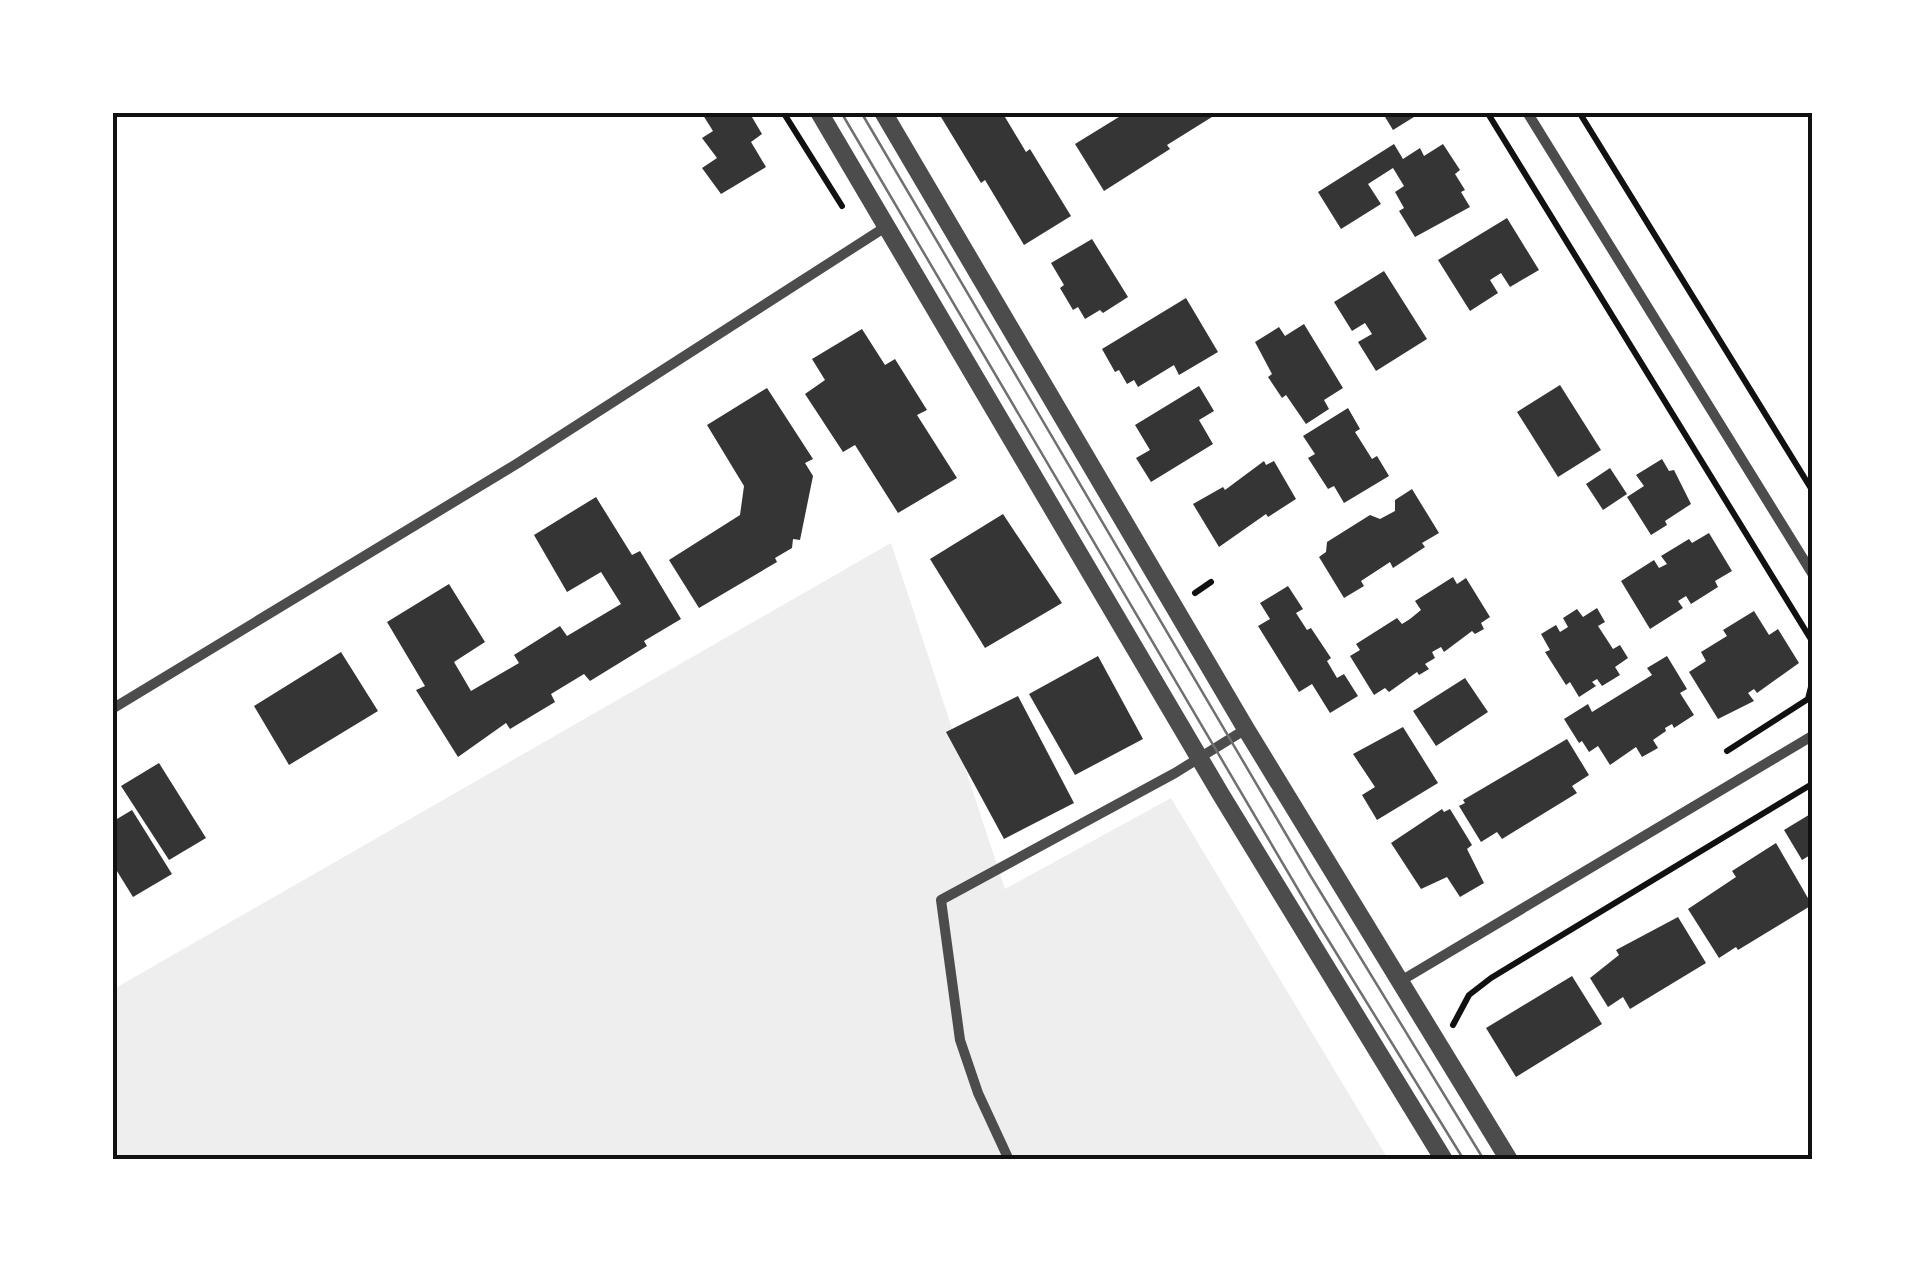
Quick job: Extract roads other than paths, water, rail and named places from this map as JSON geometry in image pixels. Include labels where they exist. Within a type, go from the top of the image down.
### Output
[{"type":"street","points":[[819,112],[1199,758],[1444,1160]]},
{"type":"street","points":[[883,112],[1246,729],[1509,1160]]},
{"type":"street","points":[[1527,112],[1812,573]]},
{"type":"street","points":[[112,709],[518,463],[887,226]]},
{"type":"street","points":[[1009,1160],[978,1093],[960,1040],[941,900],[1246,729]]},
{"type":"street","points":[[1399,982],[1812,736]]},
{"type":"tram line","points":[[841,112],[1319,925],[1464,1160]]},
{"type":"tram line","points":[[861,112],[1310,875],[1484,1160]]}]
